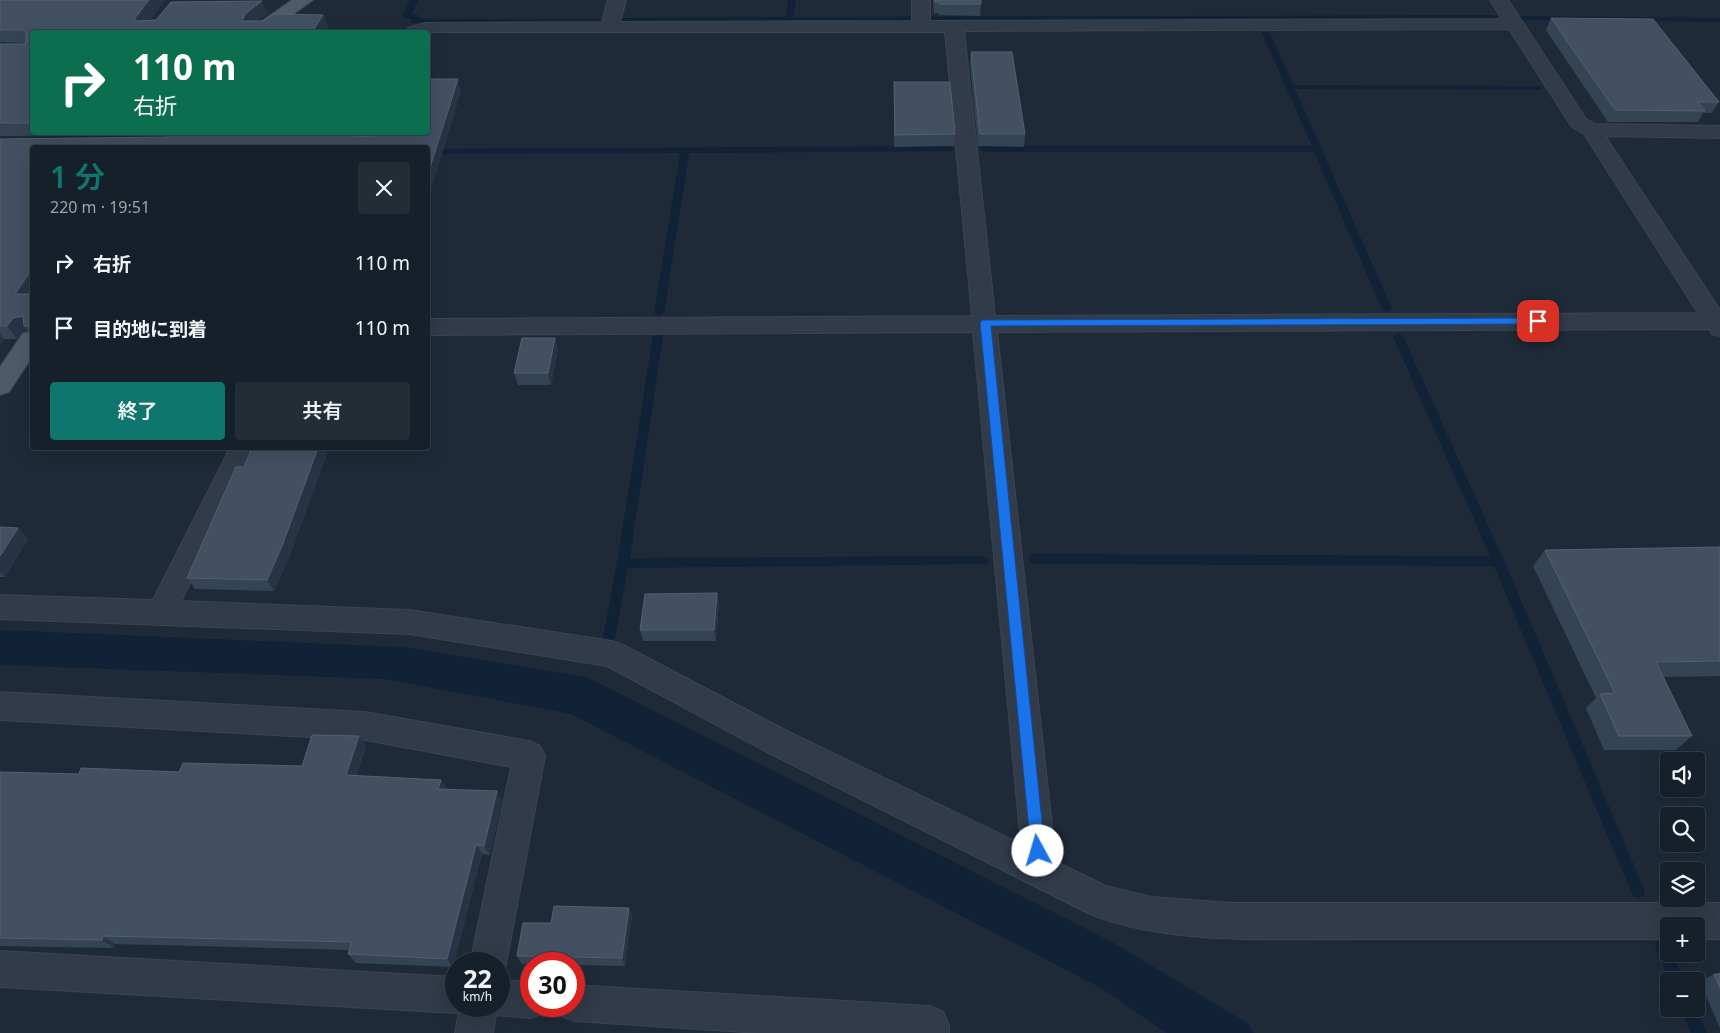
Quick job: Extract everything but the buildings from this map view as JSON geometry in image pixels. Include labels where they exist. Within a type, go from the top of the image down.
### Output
[{"type":"main road","points":[[261,30],[304,0]]},
{"type":"main road","points":[[0,386],[30,342]]},
{"type":"street","points":[[610,27],[617,0]]},
{"type":"street","points":[[1499,0],[1513,24],[1580,123],[1591,130],[1718,324]]},
{"type":"street","points":[[419,30],[424,28],[610,27],[921,16],[954,26],[1513,24]]},
{"type":"street","points":[[954,26],[1040,870]]},
{"type":"street","points":[[1591,130],[1720,132]]},
{"type":"street","points":[[430,327],[985,323],[1718,324]]},
{"type":"street","points":[[161,612],[242,450]]},
{"type":"street","points":[[0,607],[409,622],[612,654],[778,742],[1102,902],[1152,914],[1232,921],[1720,921]]},
{"type":"street","points":[[0,706],[365,726],[529,756],[490,952]]},
{"type":"street","points":[[0,969],[445,994]]},
{"type":"street","points":[[585,1003],[930,1025],[930,1033]]},
{"type":"street","points":[[474,1033],[478,1017]]},
{"type":"water","points":[[0,630],[404,647],[587,677],[1112,942],[1249,1024],[1253,1033],[1166,1033],[1101,988],[571,714],[385,679],[0,665]]},
{"type":"waterway","points":[[414,0],[406,17],[416,17],[414,21],[603,21]]},
{"type":"waterway","points":[[789,19],[792,0]]},
{"type":"waterway","points":[[789,19],[1494,17]]},
{"type":"waterway","points":[[1521,18],[1720,20]]},
{"type":"waterway","points":[[623,20],[789,19]]},
{"type":"waterway","points":[[1266,33],[1317,149]]},
{"type":"waterway","points":[[1290,87],[1539,88]]},
{"type":"waterway","points":[[430,152],[950,149]]},
{"type":"waterway","points":[[983,149],[1317,149]]},
{"type":"waterway","points":[[1317,149],[1387,309]]},
{"type":"waterway","points":[[659,313],[685,151]]},
{"type":"waterway","points":[[623,563],[658,336]]},
{"type":"waterway","points":[[1398,336],[1498,561]]},
{"type":"waterway","points":[[1034,559],[1498,561]]},
{"type":"waterway","points":[[623,563],[983,561]]},
{"type":"waterway","points":[[1498,561],[1638,891]]},
{"type":"waterway","points":[[609,637],[623,563]]},
{"type":"waterway","points":[[1669,962],[1673,972]]},
{"type":"waterway","points":[[1692,1017],[1699,1033]]},
{"type":"route","points":[[1038,851],[985,323],[1538,321]]}]
